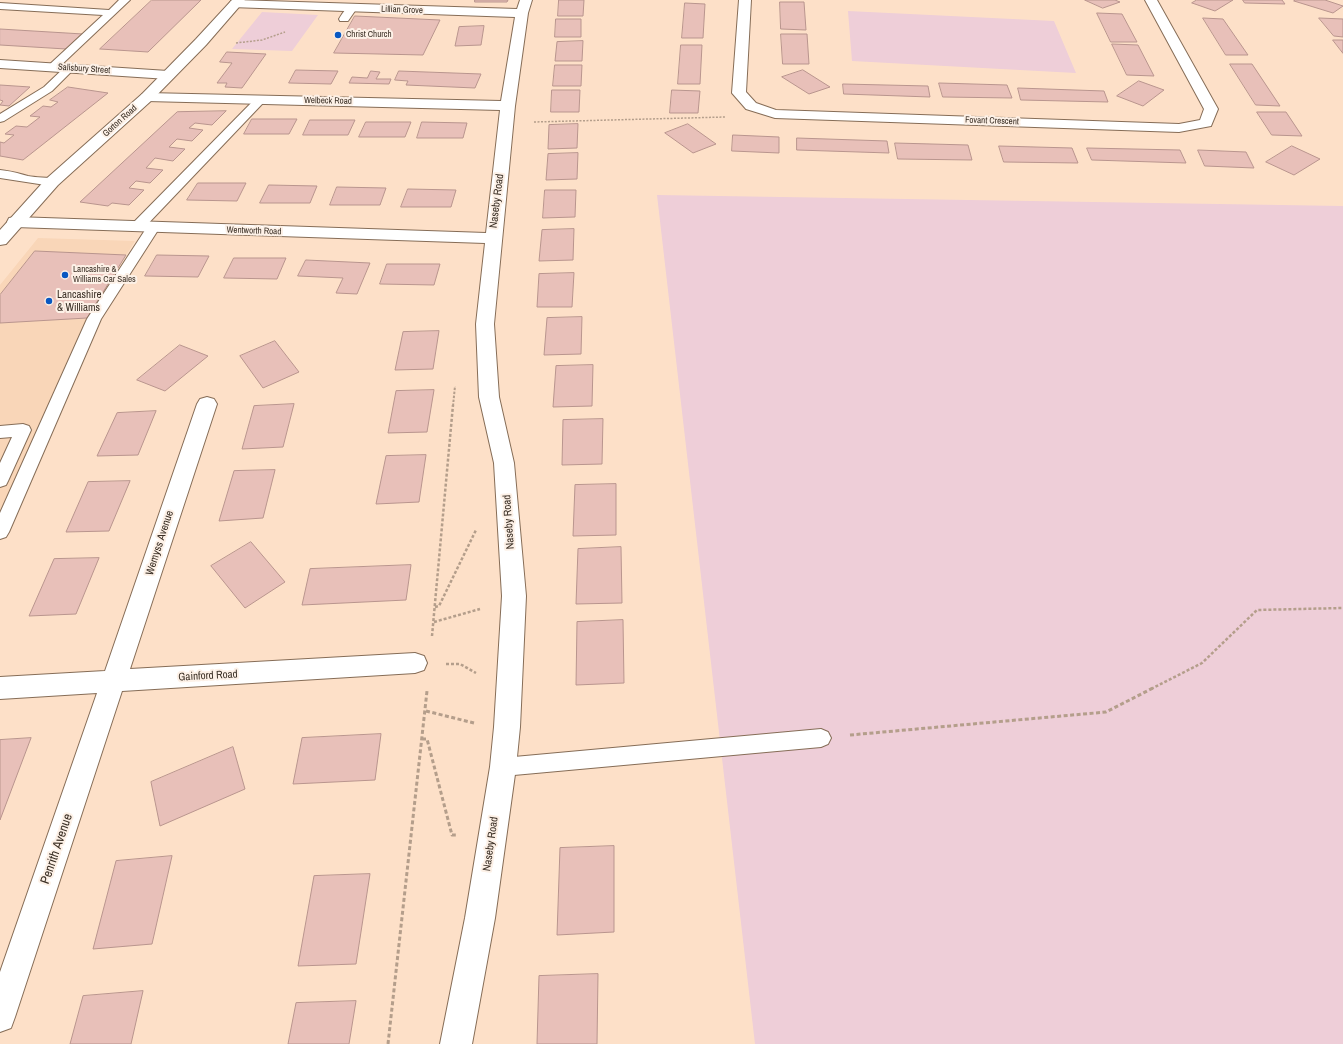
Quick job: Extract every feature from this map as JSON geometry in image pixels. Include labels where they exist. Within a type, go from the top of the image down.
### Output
[{"type":"street","name":"Fovant Crescent","points":[[745,0],[739,93],[751,106],[775,114],[1179,128],[1206,123],[1211,109],[1151,0]]},
{"type":"street","name":"Lillian Grove","points":[[237,2],[352,8],[524,7]]},
{"type":"street","name":"Gorton Road","points":[[0,240],[52,182],[147,97],[201,42],[237,2]]},
{"type":"street","name":"Naseby Road","points":[[456,1044],[480,918],[503,767],[514,596],[504,463],[489,397],[485,324],[508,106],[524,7]]},
{"type":"street","name":"Salisbury Street","points":[[0,64],[168,75]]},
{"type":"street","name":"Welbeck Road","points":[[147,97],[508,106]]},
{"type":"street","name":"Wentworth Road","points":[[15,222],[493,238]]},
{"type":"street","name":"Wemyss Avenue","points":[[114,681],[207,404]]},
{"type":"street","name":"Gainford Road","points":[[0,688],[422,664]]},
{"type":"street","name":"Penrith Avenue","points":[[0,1017],[114,681]]},
{"type":"lane","points":[[53,67],[124,0]]},
{"type":"lane","points":[[0,6],[111,13]]},
{"type":"lane","points":[[344,20],[352,8]]},
{"type":"lane","points":[[0,119],[48,89],[70,68]]},
{"type":"lane","points":[[137,227],[260,100]]},
{"type":"lane","points":[[0,174],[15,175],[25,179],[52,182]]},
{"type":"lane","points":[[0,532],[94,320],[154,227]]},
{"type":"lane","points":[[0,432],[23,430],[0,481]]},
{"type":"lane","points":[[503,767],[821,738]]},
{"type":"path","points":[[506,123],[728,117]]},
{"type":"path","points":[[388,1044],[426,710],[422,664],[434,622],[456,382]]},
{"type":"path","points":[[435,607],[439,606],[476,529],[480,529]]},
{"type":"path","points":[[434,622],[481,608]]},
{"type":"path","points":[[821,738],[1106,712],[1202,663],[1257,610],[1343,608]]},
{"type":"path","points":[[422,664],[460,664],[481,676],[509,675]]},
{"type":"path","points":[[426,710],[478,724]]},
{"type":"path","points":[[422,739],[427,740],[452,835],[461,834]]},
{"type":"shaded area","points":[[848,11],[1054,21],[1076,73],[852,61]]},
{"type":"shaded area","points":[[262,12],[318,15],[292,51],[232,49]]},
{"type":"shaded area","points":[[657,195],[1343,206],[1343,1044],[755,1044]]},
{"type":"shaded area","name":"Lancashire & Williams","points":[[38,238],[135,241],[87,318],[0,514],[0,285]]},
{"type":"building","points":[[152,0],[201,0],[148,52],[100,49]]},
{"type":"building","points":[[475,0],[508,0],[507,2],[475,2]]},
{"type":"building","points":[[559,0],[584,0],[583,16],[558,16]]},
{"type":"building","points":[[1085,0],[1115,0],[1120,2],[1103,8]]},
{"type":"building","points":[[1197,0],[1233,0],[1215,11],[1192,3]]},
{"type":"building","points":[[1243,0],[1282,0],[1285,4],[1245,3]]},
{"type":"building","points":[[1325,0],[1343,6],[1333,13],[1294,1]]},
{"type":"building","points":[[780,2],[804,2],[806,30],[781,29]]},
{"type":"building","points":[[685,3],[705,4],[703,38],[682,38]]},
{"type":"building","points":[[1097,13],[1122,14],[1137,42],[1111,42]]},
{"type":"building","points":[[355,16],[440,20],[423,55],[334,53]]},
{"type":"building","points":[[1203,18],[1223,19],[1248,55],[1226,55]]},
{"type":"building","points":[[1319,18],[1343,19],[1343,37],[1334,36]]},
{"type":"building","points":[[556,19],[581,19],[581,37],[555,37]]},
{"type":"building","points":[[484,26],[481,45],[455,46],[459,27]]},
{"type":"building","points":[[0,29],[83,34],[66,49],[0,45]]},
{"type":"building","points":[[781,34],[807,34],[809,64],[783,64]]},
{"type":"building","points":[[1333,40],[1343,40],[1343,53]]},
{"type":"building","points":[[583,41],[582,61],[555,61],[557,42]]},
{"type":"building","points":[[1112,44],[1138,45],[1154,76],[1127,75]]},
{"type":"building","points":[[681,45],[702,45],[700,84],[678,84]]},
{"type":"building","points":[[227,52],[266,54],[242,88],[225,87],[227,83],[217,83],[232,63],[220,62]]},
{"type":"building","points":[[1230,64],[1252,64],[1280,106],[1256,105]]},
{"type":"building","points":[[555,65],[582,65],[581,86],[553,86]]},
{"type":"building","points":[[296,70],[338,71],[331,84],[289,83]]},
{"type":"building","points":[[803,70],[830,87],[809,94],[782,77]]},
{"type":"building","points":[[371,71],[380,72],[376,79],[391,79],[389,84],[349,83],[352,77],[367,78]]},
{"type":"building","points":[[399,71],[481,74],[475,88],[406,85],[408,81],[395,80]]},
{"type":"building","points":[[1139,81],[1164,90],[1143,106],[1117,96]]},
{"type":"building","points":[[939,83],[1007,85],[1012,98],[943,97]]},
{"type":"building","points":[[843,84],[928,86],[930,97],[844,94]]},
{"type":"building","points":[[0,85],[30,87],[9,106],[0,105],[3,101],[0,100]]},
{"type":"building","points":[[68,87],[108,93],[23,160],[0,156],[0,142],[4,143],[14,135],[5,134],[16,126],[27,127],[40,117],[30,116],[43,106],[51,107],[58,102],[50,100]]},
{"type":"building","points":[[1018,88],[1104,91],[1108,102],[1021,100]]},
{"type":"building","points":[[552,90],[580,90],[579,112],[551,112]]},
{"type":"building","points":[[672,90],[700,91],[698,113],[670,113]]},
{"type":"building","points":[[226,111],[212,125],[195,123],[189,128],[203,130],[192,141],[177,139],[169,147],[185,149],[173,161],[155,158],[146,168],[163,170],[150,183],[136,181],[129,188],[144,190],[129,205],[112,203],[108,206],[80,202],[177,112]]},
{"type":"building","points":[[1257,112],[1286,112],[1302,136],[1272,135]]},
{"type":"building","points":[[252,119],[297,119],[289,134],[244,134]]},
{"type":"building","points":[[310,120],[355,120],[348,135],[303,135]]},
{"type":"building","points":[[366,122],[411,122],[405,137],[359,137]]},
{"type":"building","points":[[422,122],[467,123],[463,138],[417,138]]},
{"type":"building","points":[[578,124],[577,148],[548,149],[549,125]]},
{"type":"building","points":[[688,124],[716,144],[693,153],[665,133]]},
{"type":"building","points":[[733,135],[779,137],[779,153],[732,151]]},
{"type":"building","points":[[797,138],[887,141],[889,153],[797,150]]},
{"type":"building","points":[[895,143],[968,145],[972,160],[898,159]]},
{"type":"building","points":[[999,146],[1072,148],[1078,163],[1004,162]]},
{"type":"building","points":[[1292,146],[1320,159],[1294,175],[1266,162]]},
{"type":"building","points":[[1087,148],[1180,150],[1186,163],[1092,160]]},
{"type":"building","points":[[1198,150],[1246,152],[1254,168],[1205,166]]},
{"type":"building","points":[[578,153],[577,179],[546,180],[548,154]]},
{"type":"building","points":[[198,183],[246,183],[237,201],[187,200]]},
{"type":"building","points":[[269,185],[317,186],[310,203],[260,203]]},
{"type":"building","points":[[337,187],[386,188],[380,205],[330,205]]},
{"type":"building","points":[[408,189],[456,190],[451,207],[401,207]]},
{"type":"building","points":[[545,190],[576,190],[575,217],[543,218]]},
{"type":"building","points":[[574,229],[573,260],[539,261],[542,230]]},
{"type":"building","name":"Lancashire & Williams Car Sales","points":[[35,251],[126,255],[87,318],[0,323],[0,295]]},
{"type":"building","points":[[157,255],[209,256],[198,277],[145,276]]},
{"type":"building","points":[[234,258],[286,258],[277,279],[224,278]]},
{"type":"building","points":[[306,260],[370,263],[357,294],[336,293],[343,278],[298,276]]},
{"type":"building","points":[[387,264],[440,264],[434,285],[380,284]]},
{"type":"building","points":[[574,273],[572,307],[537,307],[539,274]]},
{"type":"building","points":[[582,317],[581,354],[544,355],[547,318]]},
{"type":"building","points":[[439,331],[433,369],[395,370],[403,332]]},
{"type":"building","points":[[275,341],[299,372],[263,388],[240,356]]},
{"type":"building","points":[[180,345],[208,356],[165,391],[137,380]]},
{"type":"building","points":[[593,365],[592,406],[553,407],[556,366]]},
{"type":"building","points":[[434,390],[427,432],[388,433],[396,391]]},
{"type":"building","points":[[294,404],[283,447],[242,449],[254,406]]},
{"type":"building","points":[[156,411],[138,455],[97,456],[117,413]]},
{"type":"building","points":[[603,419],[602,464],[562,465],[563,420]]},
{"type":"building","points":[[426,455],[419,502],[376,504],[386,456]]},
{"type":"building","points":[[275,470],[263,518],[219,521],[234,471]]},
{"type":"building","points":[[130,481],[109,531],[66,532],[88,482]]},
{"type":"building","points":[[616,484],[616,535],[573,536],[575,485]]},
{"type":"building","points":[[251,542],[285,582],[245,608],[211,566]]},
{"type":"building","points":[[621,547],[622,603],[576,604],[578,549]]},
{"type":"building","points":[[99,558],[76,614],[29,616],[54,559]]},
{"type":"building","points":[[411,565],[406,600],[302,605],[310,569]]},
{"type":"building","points":[[623,620],[624,683],[576,685],[577,622]]},
{"type":"building","points":[[381,734],[375,780],[293,784],[302,738]]},
{"type":"building","points":[[31,738],[0,820],[0,740]]},
{"type":"building","points":[[233,747],[245,789],[160,826],[151,782]]},
{"type":"building","points":[[614,846],[614,932],[557,935],[560,848]]},
{"type":"building","points":[[172,856],[152,944],[93,949],[116,861]]},
{"type":"building","points":[[370,874],[356,964],[298,966],[314,876]]},
{"type":"building","points":[[598,974],[597,1044],[537,1044],[539,976]]},
{"type":"building","points":[[143,991],[131,1044],[70,1044],[83,996]]},
{"type":"building","points":[[356,1001],[349,1044],[288,1044],[296,1003]]},
{"type":"place","name":"Christ Church","points":[[338,35]]},
{"type":"place","name":"Lancashire & Williams Car Sales","points":[[65,275]]},
{"type":"place","name":"Lancashire & Williams","points":[[49,301]]}]
